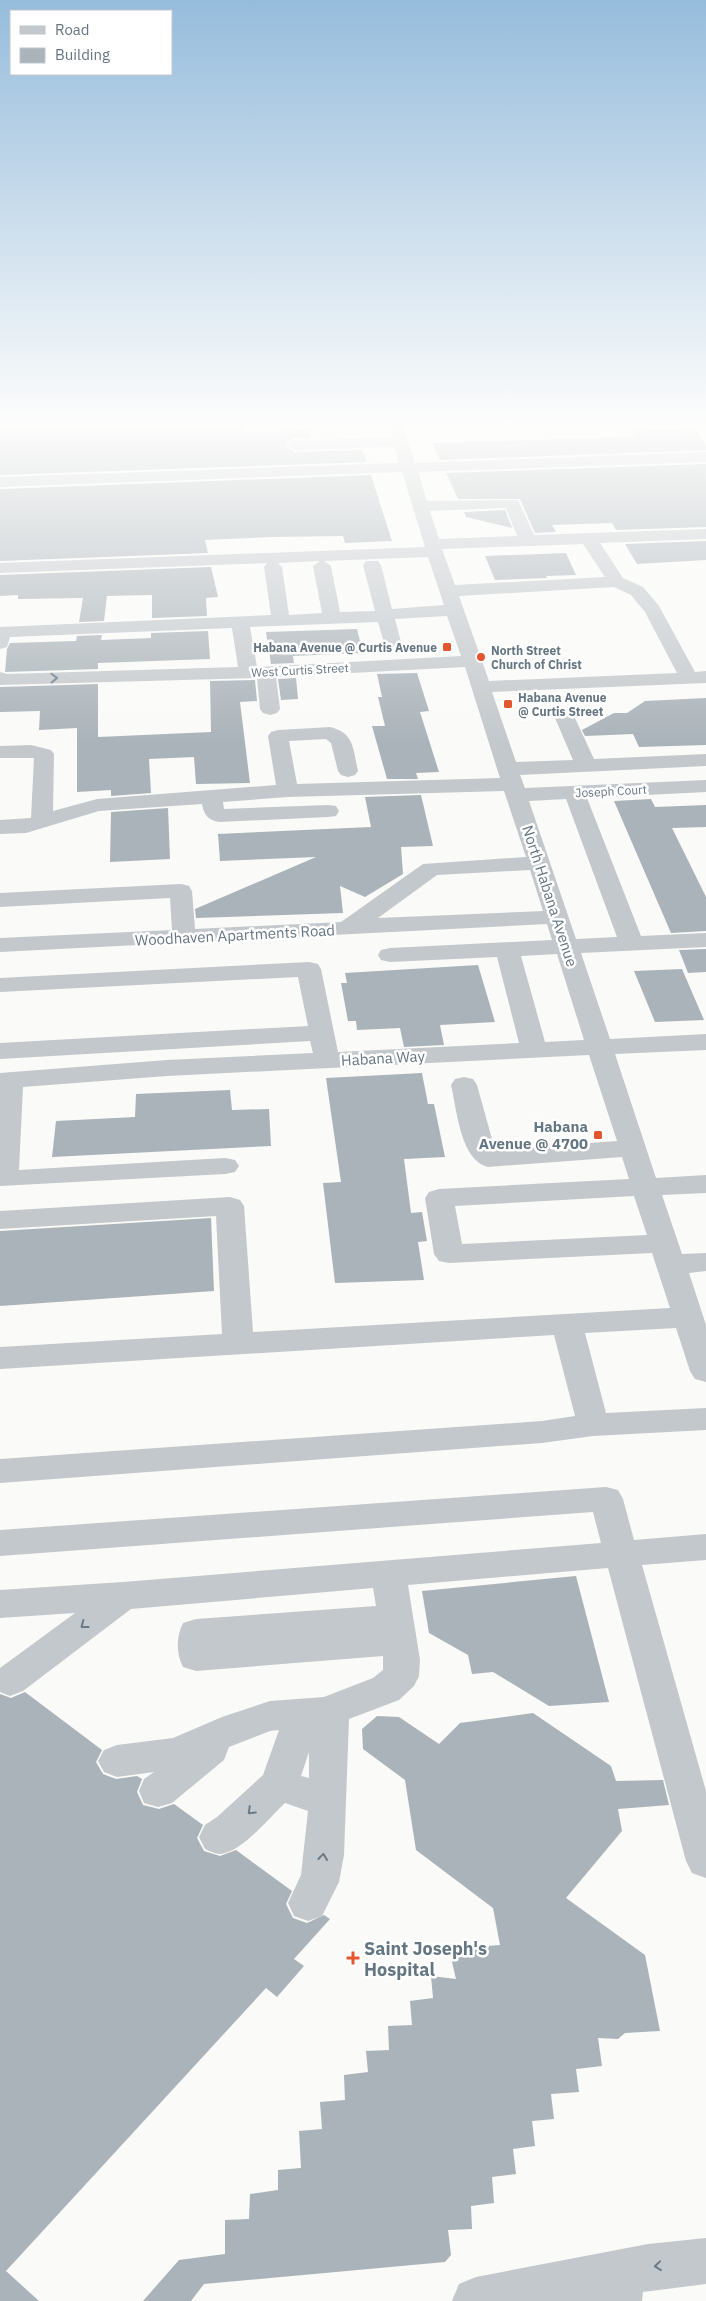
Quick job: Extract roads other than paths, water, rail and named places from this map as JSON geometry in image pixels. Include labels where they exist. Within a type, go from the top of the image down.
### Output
[{"type":"street","name":"North Habana Avenue","points":[[427,528],[540,863],[598,1047],[706,1371]]},
{"type":"street","points":[[523,528],[528,541]]},
{"type":"street","points":[[0,568],[433,548],[587,538],[706,534]]},
{"type":"street","points":[[587,538],[618,582],[637,591],[653,610],[698,678]]},
{"type":"street","points":[[372,565],[392,646]]},
{"type":"street","points":[[322,566],[332,618]]},
{"type":"street","points":[[273,568],[280,620]]},
{"type":"street","points":[[0,643],[1,632],[385,616],[404,619],[453,606],[618,582]]},
{"type":"street","points":[[240,622],[270,709]]},
{"type":"street","name":"West Curtis Street","points":[[3,679],[257,672],[473,661]]},
{"type":"street","points":[[481,687],[698,678]]},
{"type":"street","points":[[565,718],[586,765]]},
{"type":"street","points":[[288,791],[278,736],[330,733],[341,740],[348,771]]},
{"type":"street","points":[[0,752],[31,751],[44,754],[42,821]]},
{"type":"street","points":[[0,827],[26,826],[97,805],[288,791],[513,783],[586,765],[706,760]]},
{"type":"street","name":"Joseph Court","points":[[513,783],[574,792],[706,786]]},
{"type":"street","points":[[574,792],[632,944]]},
{"type":"street","points":[[212,796],[214,812],[219,816],[328,810]]},
{"type":"street","name":"Woodhaven Apartments Road","points":[[0,945],[347,930],[431,869],[540,863]]},
{"type":"street","points":[[0,900],[181,891],[184,937]]},
{"type":"street","points":[[353,926],[557,916]]},
{"type":"street","points":[[390,955],[706,940]]},
{"type":"street","points":[[507,950],[534,1050]]},
{"type":"street","points":[[0,985],[309,969],[327,1060]]},
{"type":"street","points":[[0,1051],[321,1034]]},
{"type":"street","name":"Habana Way","points":[[5,1081],[167,1068],[706,1042]]},
{"type":"street","points":[[5,1081],[6,1179],[225,1166]]},
{"type":"street","points":[[464,1085],[480,1150],[488,1159],[632,1148]]},
{"type":"street","points":[[706,1184],[439,1198],[449,1254],[667,1254],[706,1262]]},
{"type":"street","points":[[0,1220],[230,1206],[238,1344]]},
{"type":"street","points":[[0,1358],[687,1317]]},
{"type":"street","points":[[567,1324],[593,1426]]},
{"type":"street","points":[[0,1471],[706,1419]]},
{"type":"street","points":[[0,1543],[606,1499],[623,1554],[706,1861]]},
{"type":"street","points":[[0,1604],[123,1596],[706,1548]]},
{"type":"street","points":[[219,1837],[232,1829],[279,1784],[300,1725],[331,1710],[386,1690],[401,1676],[402,1660],[388,1573]]},
{"type":"street","points":[[10,1681],[123,1596]]},
{"type":"street","points":[[116,1761],[177,1753],[270,1716],[331,1710]]},
{"type":"street","points":[[308,1903],[320,1877],[331,1710]]},
{"type":"street","points":[[158,1791],[238,1728]]},
{"type":"street","points":[[279,1784],[326,1802]]},
{"type":"street","points":[[476,2301],[620,2287],[706,2261]]},
{"type":"place","name":"Habana Avenue @ Curtis Avenue","points":[[447,647]]},
{"type":"place","name":"North Street Church of Christ","points":[[481,657]]},
{"type":"place","name":"Habana Avenue @ Curtis Street","points":[[508,704]]},
{"type":"place","name":"Habana Avenue @ 4700","points":[[598,1135]]},
{"type":"place","name":"Saint Joseph's Hospital","points":[[353,1958]]}]
